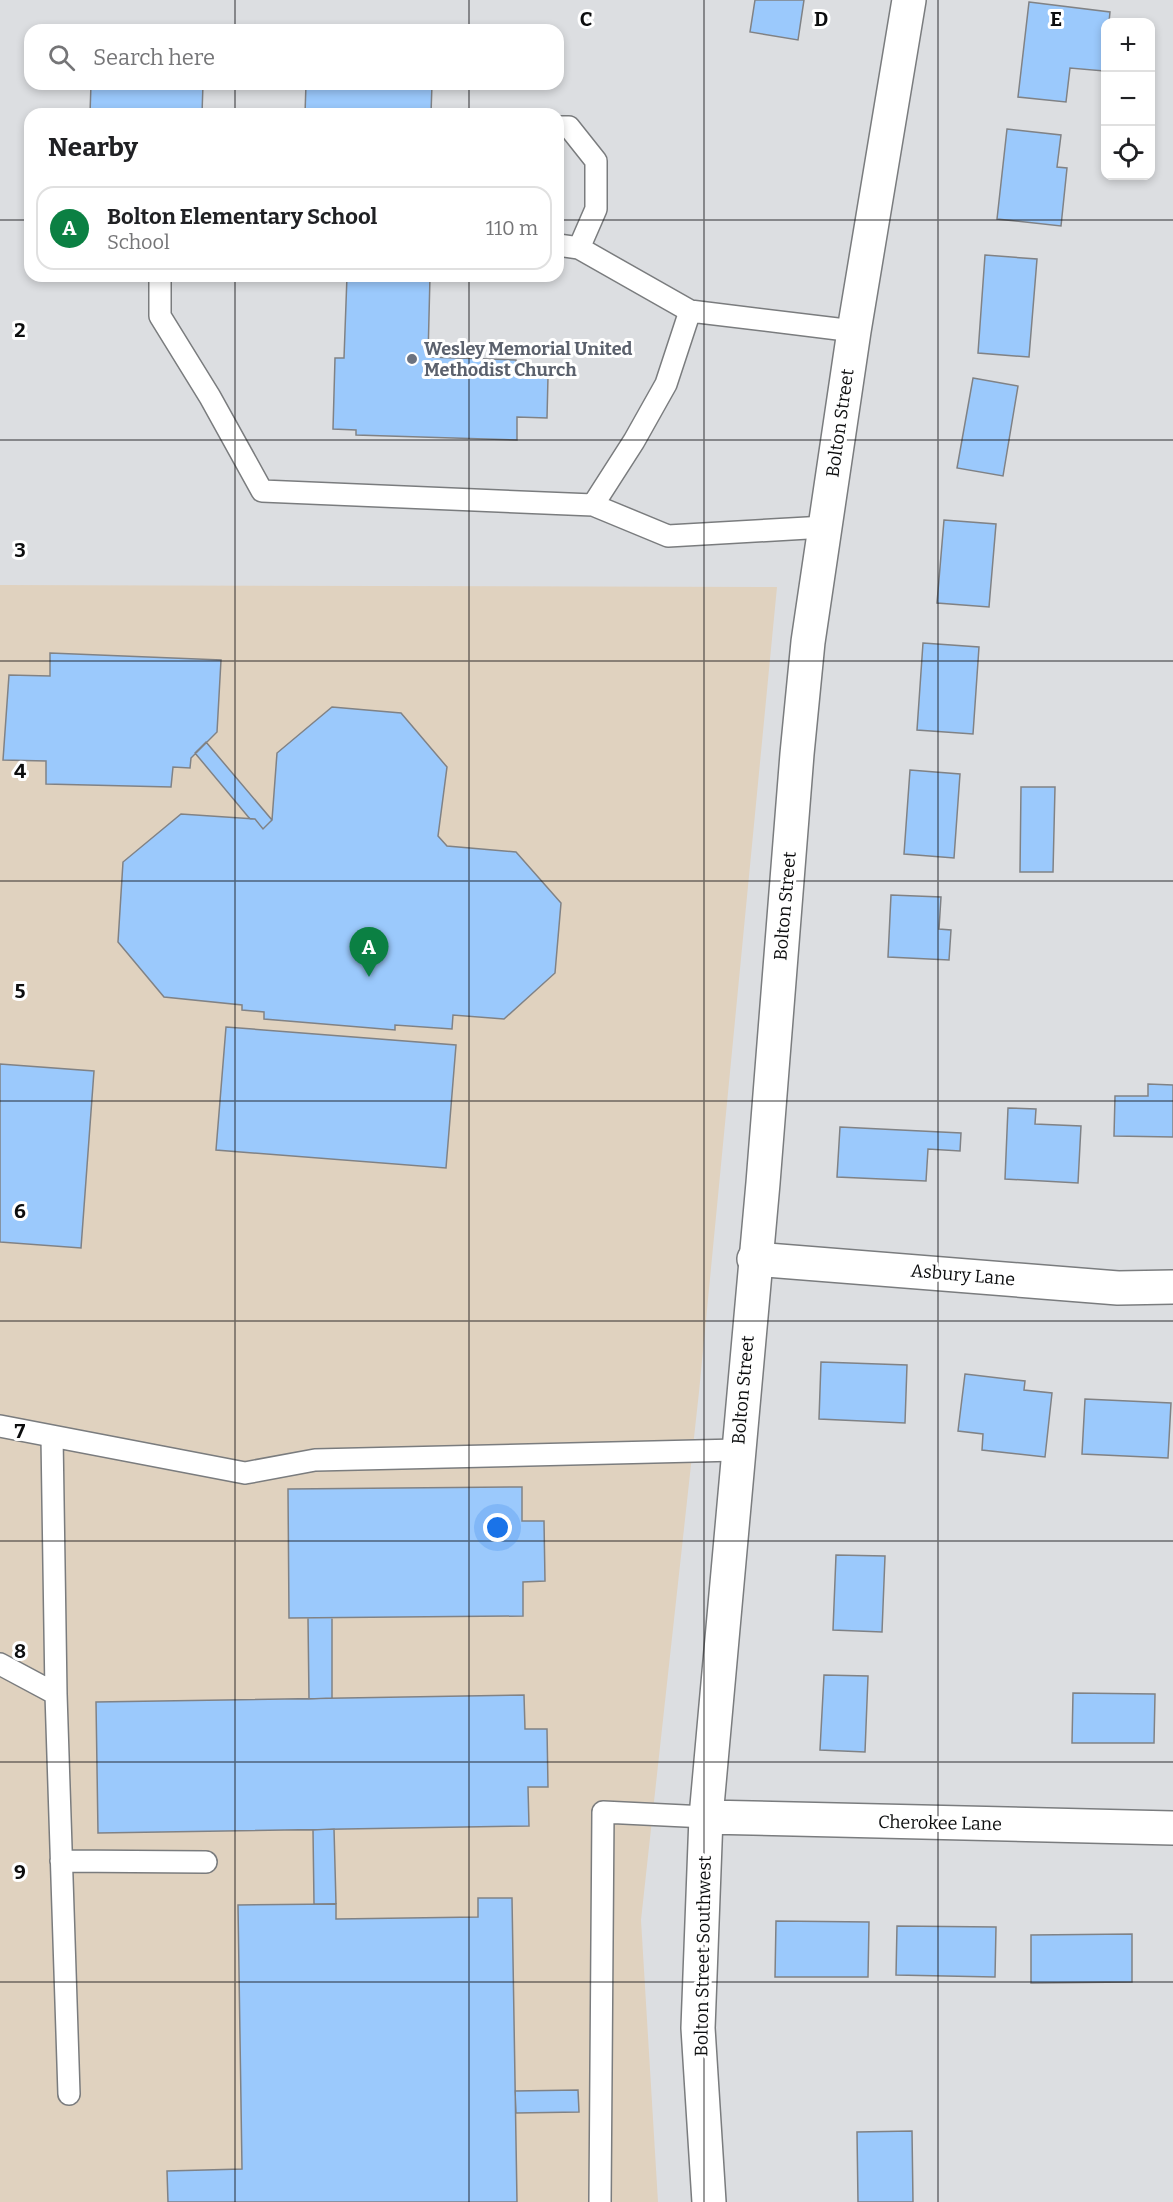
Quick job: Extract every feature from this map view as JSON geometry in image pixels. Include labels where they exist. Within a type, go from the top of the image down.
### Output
[{"type":"street","name":"Bolton Street","points":[[706,1817],[796,754],[808,642],[854,331],[909,0]]},
{"type":"street","name":"Asbury Lane","points":[[754,1259],[1118,1288],[1173,1287]]},
{"type":"street","name":"Cherokee Lane","points":[[706,1817],[1173,1828]]},
{"type":"street","name":"Bolton Street Southwest","points":[[706,1817],[698,2028],[708,2202]]},
{"type":"lane","points":[[564,127],[568,127],[597,161],[597,209],[579,248]]},
{"type":"lane","points":[[564,246],[579,248],[690,311],[854,331]]},
{"type":"lane","points":[[160,282],[160,316],[210,398],[262,491],[593,505],[668,536],[825,527]]},
{"type":"lane","points":[[593,505],[634,441],[666,384],[690,311]]},
{"type":"lane","points":[[0,1426],[244,1473],[315,1460],[737,1450]]},
{"type":"lane","points":[[52,1436],[56,1694],[69,2094]]},
{"type":"lane","points":[[0,1664],[56,1694]]},
{"type":"lane","points":[[600,2202],[603,1812],[706,1817]]},
{"type":"lane","points":[[62,1861],[206,1862]]},
{"type":"shaded area","points":[[0,585],[777,587],[699,1392],[641,1920],[658,2202],[0,2202]]},
{"type":"building","points":[[755,0],[804,0],[798,40],[750,32]]},
{"type":"building","points":[[1029,2],[1110,12],[1109,18],[1101,18],[1101,71],[1070,68],[1066,102],[1018,97]]},
{"type":"building","points":[[91,90],[203,90],[202,108],[90,108]]},
{"type":"building","points":[[306,90],[432,90],[431,108],[305,108]]},
{"type":"building","points":[[1007,129],[1061,135],[1057,167],[1067,168],[1061,226],[997,219]]},
{"type":"building","points":[[985,255],[1037,259],[1029,357],[978,353]]},
{"type":"building","name":"Wesley Memorial United Methodist Church","points":[[347,282],[430,282],[428,357],[516,360],[516,376],[548,377],[547,418],[517,417],[517,440],[356,435],[356,430],[333,429],[335,358],[344,358]]},
{"type":"building","points":[[973,378],[1018,386],[1003,476],[957,468]]},
{"type":"building","points":[[944,520],[996,524],[989,607],[937,603]]},
{"type":"building","points":[[923,643],[979,647],[973,734],[917,730]]},
{"type":"building","points":[[50,653],[221,660],[217,732],[191,758],[190,768],[173,767],[171,787],[46,784],[46,761],[3,760],[9,675],[50,676]]},
{"type":"building","points":[[332,707],[401,713],[447,767],[438,836],[447,846],[516,852],[561,903],[555,973],[504,1019],[453,1015],[452,1029],[395,1025],[395,1030],[264,1019],[264,1012],[242,1010],[242,1005],[164,997],[118,942],[123,862],[181,814],[255,819],[263,829],[272,820],[277,753]]},
{"type":"building","points":[[206,742],[272,820],[263,829],[255,819],[250,819],[195,753]]},
{"type":"building","points":[[910,770],[960,774],[954,858],[904,854]]},
{"type":"building","points":[[1021,787],[1055,787],[1053,872],[1020,872]]},
{"type":"building","points":[[891,895],[941,897],[939,929],[951,930],[949,960],[888,957]]},
{"type":"building","points":[[226,1027],[456,1045],[446,1168],[216,1150]]},
{"type":"building","points":[[0,1064],[94,1071],[81,1248],[0,1242]]},
{"type":"building","points":[[1148,1084],[1173,1085],[1173,1137],[1114,1136],[1115,1096],[1148,1096]]},
{"type":"building","points":[[1008,1108],[1036,1109],[1035,1124],[1081,1126],[1078,1183],[1005,1179]]},
{"type":"building","points":[[840,1127],[961,1133],[960,1151],[928,1149],[926,1181],[837,1177]]},
{"type":"building","points":[[821,1362],[907,1365],[905,1423],[819,1419]]},
{"type":"building","points":[[965,1374],[1025,1381],[1024,1390],[1052,1393],[1045,1457],[982,1450],[983,1434],[958,1431]]},
{"type":"building","points":[[1085,1399],[1171,1403],[1168,1458],[1082,1454]]},
{"type":"building","points":[[522,1487],[522,1521],[544,1521],[545,1581],[523,1582],[523,1616],[289,1618],[288,1489]]},
{"type":"building","points":[[836,1555],[885,1556],[882,1632],[833,1630]]},
{"type":"building","points":[[308,1618],[332,1618],[332,1698],[309,1699]]},
{"type":"building","points":[[824,1675],[868,1676],[865,1752],[820,1750]]},
{"type":"building","points":[[1073,1693],[1155,1694],[1154,1743],[1072,1743]]},
{"type":"building","points":[[524,1695],[525,1729],[547,1729],[548,1787],[528,1787],[529,1826],[98,1833],[96,1702]]},
{"type":"building","points":[[334,1829],[336,1904],[314,1904],[313,1830]]},
{"type":"building","points":[[478,1898],[512,1898],[517,2202],[168,2202],[167,2171],[242,2169],[238,1905],[336,1904],[336,1919],[478,1917]]},
{"type":"building","points":[[776,1921],[869,1922],[868,1977],[775,1977]]},
{"type":"building","points":[[897,1926],[996,1927],[995,1977],[896,1975]]},
{"type":"building","points":[[1132,1934],[1132,1982],[1031,1983],[1031,1935]]},
{"type":"building","points":[[578,2090],[579,2112],[516,2113],[515,2091]]},
{"type":"building","points":[[912,2131],[913,2202],[858,2202],[857,2132]]},
{"type":"place","name":"Wesley Memorial United Methodist Church","points":[[412,359]]},
{"type":"place","name":"Bolton Elementary School","points":[[369,977]]}]
